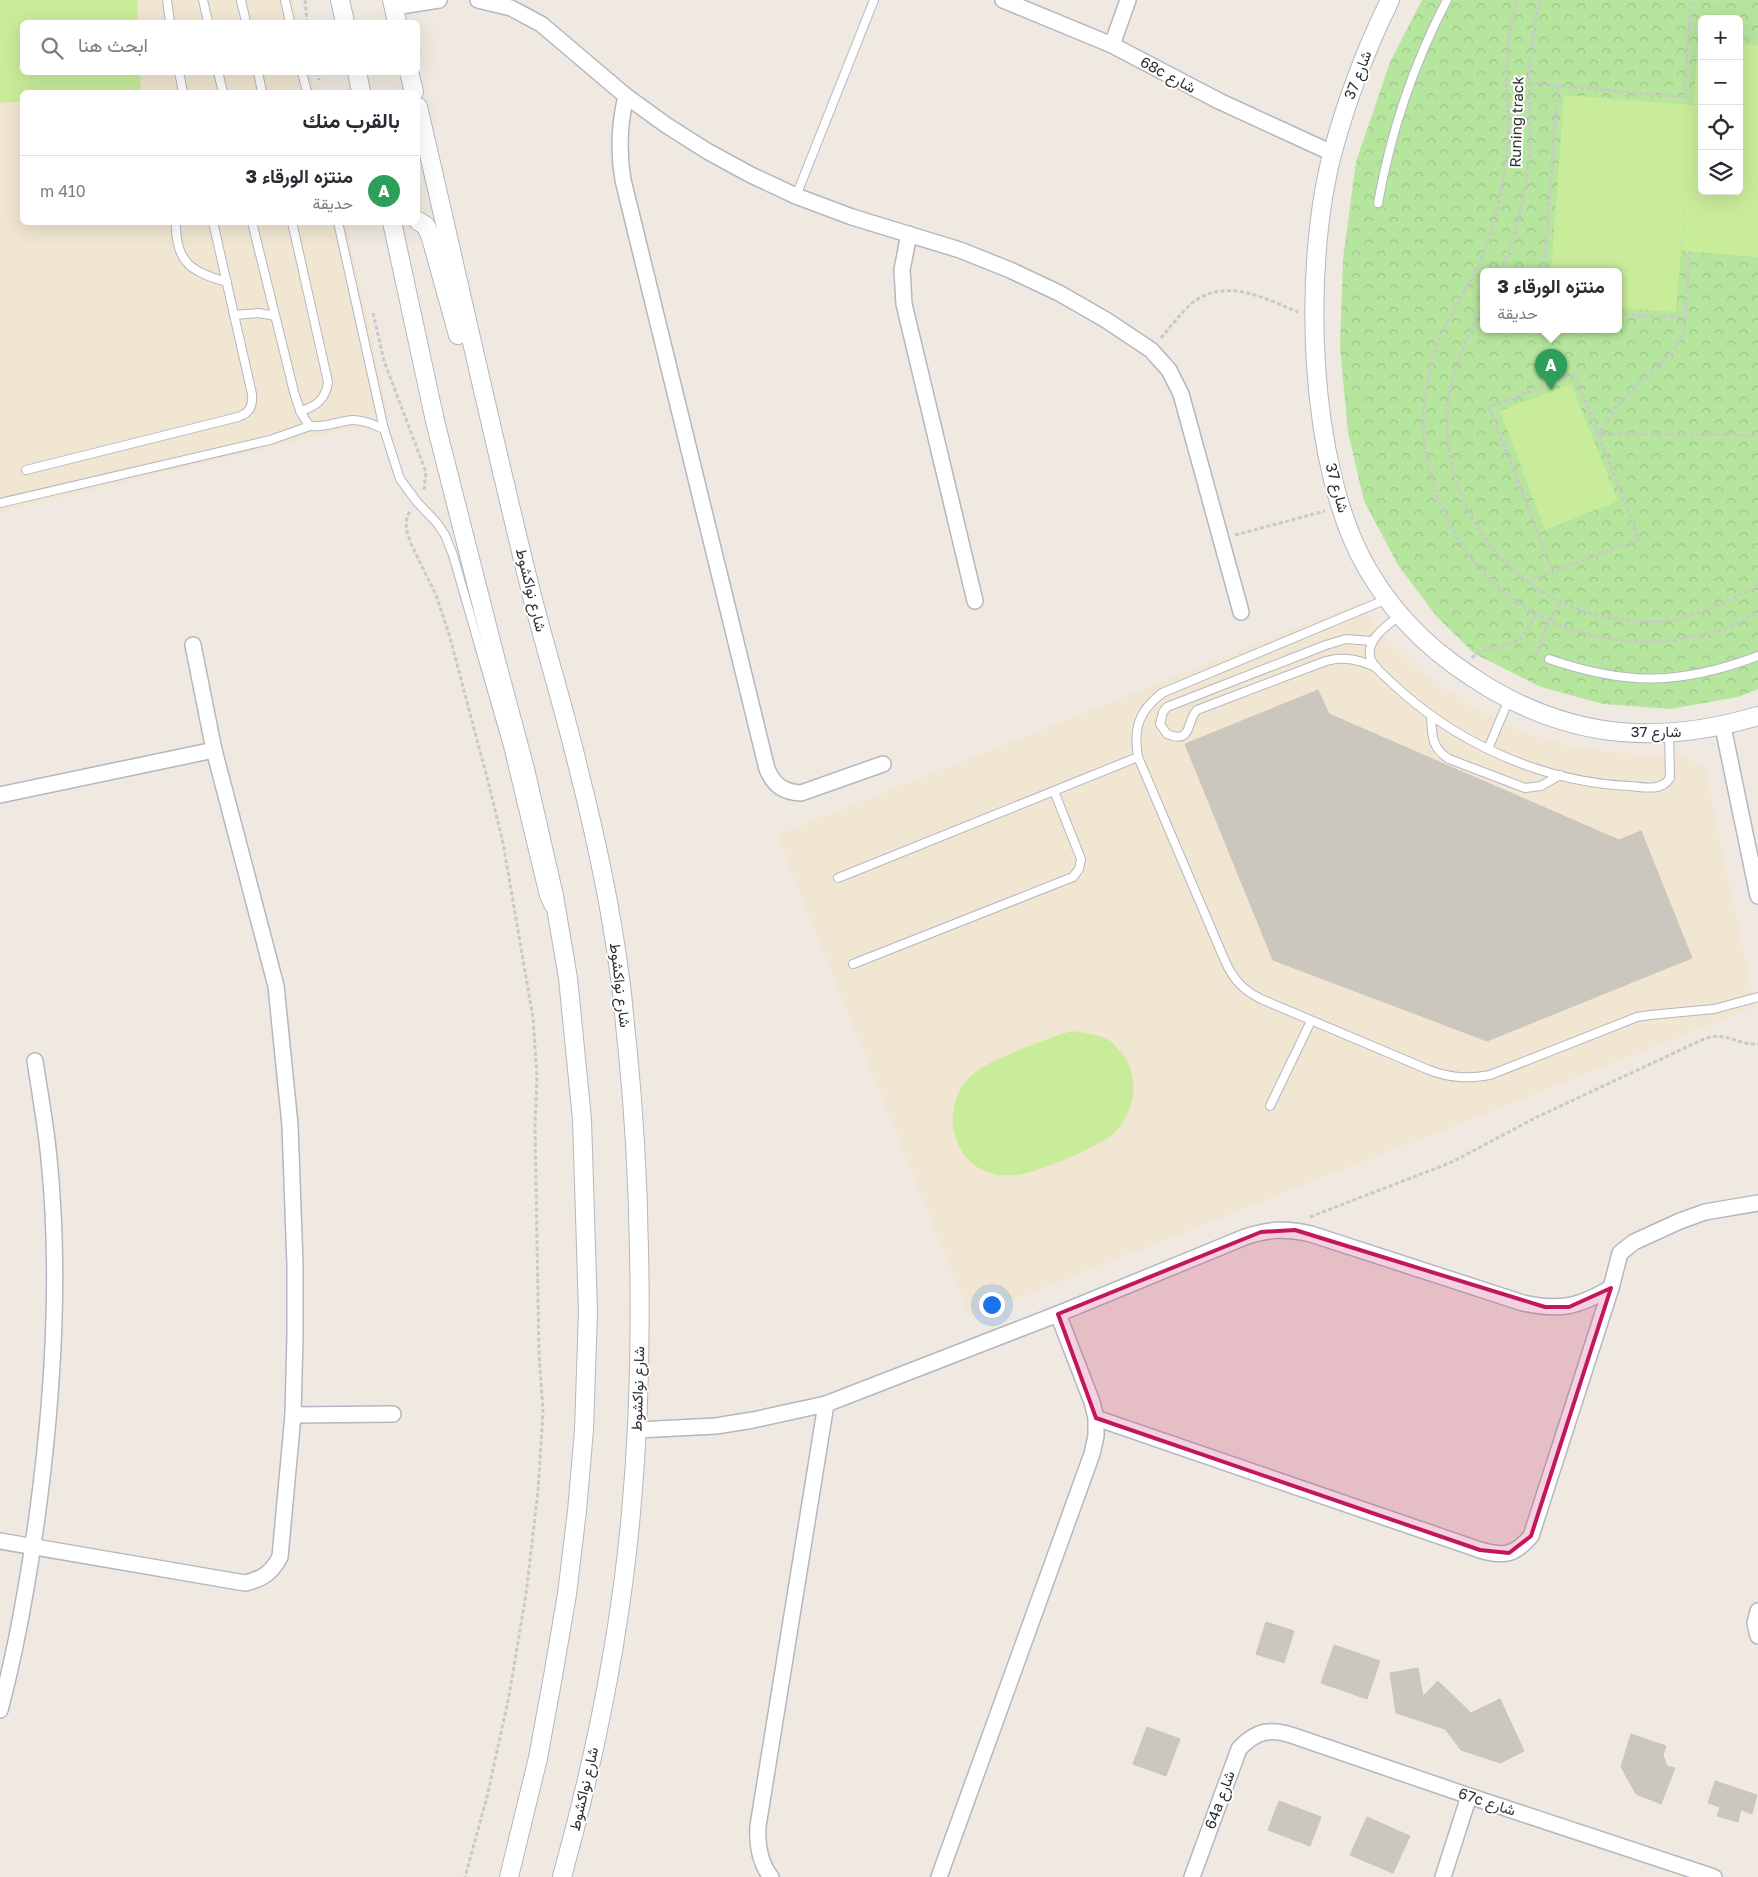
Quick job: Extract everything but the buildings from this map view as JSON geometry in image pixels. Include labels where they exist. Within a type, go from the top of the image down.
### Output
[{"type":"street","points":[[340,0],[345,20]]},
{"type":"street","points":[[394,10],[439,0]]},
{"type":"street","points":[[478,0],[511,8],[542,24],[626,96],[666,125],[751,175],[796,196],[960,250],[1018,274],[1059,293],[1106,320],[1151,350],[1169,370],[1181,394],[1241,612]]},
{"type":"street","name":"68c شارع","points":[[1003,0],[1112,45],[1219,101],[1332,153]]},
{"type":"street","points":[[1112,45],[1128,0]]},
{"type":"street","name":"شارع 37","points":[[1390,0],[1350,92],[1332,153],[1321,208],[1316,264],[1317,367],[1322,414],[1329,461],[1340,507],[1356,547],[1387,599],[1428,645],[1460,671],[1509,699],[1547,716],[1587,727],[1627,733],[1669,734],[1723,726],[1758,716]]},
{"type":"street","points":[[358,75],[361,90]]},
{"type":"street","points":[[410,75],[414,90]]},
{"type":"street","points":[[626,96],[620,118],[619,139],[623,180],[767,769],[772,780],[780,787],[790,792],[801,793],[883,764]]},
{"type":"street","name":"شارع نواكشوط","points":[[420,116],[486,407],[543,638],[578,767],[607,894],[620,974],[634,1116],[639,1212],[640,1309],[637,1430],[630,1523],[621,1598],[609,1672],[590,1766],[562,1877]]},
{"type":"street","points":[[420,222],[426,226],[431,238],[471,379],[486,407]]},
{"type":"street","points":[[393,225],[435,421],[525,769],[558,918],[568,978],[582,1119],[588,1312],[584,1430],[569,1575],[554,1676],[536,1767],[509,1877]]},
{"type":"street","points":[[397,242],[400,231],[405,225]]},
{"type":"street","points":[[909,234],[902,270],[904,304],[975,601]]},
{"type":"street","points":[[0,1541],[246,1583],[267,1575],[275,1567],[280,1556],[293,1415],[295,1265],[288,1108],[276,986],[214,750],[193,645]]},
{"type":"street","points":[[1723,726],[1758,896]]},
{"type":"street","points":[[0,795],[214,750]]},
{"type":"street","points":[[0,1710],[25,1599],[33,1547],[49,1403],[52,1354],[54,1257],[49,1159],[35,1062]]},
{"type":"street","points":[[1096,1418],[1480,1550],[1494,1554],[1509,1553],[1522,1547],[1531,1536],[1611,1288],[1620,1253],[1634,1242],[1680,1221],[1705,1212],[1758,1203]]},
{"type":"street","points":[[637,1430],[716,1426],[826,1404],[1058,1314],[1245,1238],[1261,1232],[1278,1229],[1295,1230],[1311,1234],[1514,1300],[1545,1307],[1568,1307],[1591,1299],[1611,1288]]},
{"type":"street","points":[[939,1877],[1092,1454],[1096,1436],[1096,1418],[1092,1402],[1058,1314]]},
{"type":"street","points":[[771,1877],[761,1860],[757,1843],[758,1826],[826,1404]]},
{"type":"street","points":[[293,1415],[393,1414]]},
{"type":"street","points":[[1758,1611],[1755,1623],[1758,1636]]},
{"type":"street","name":"67c شارع","points":[[1260,1733],[1272,1731],[1294,1736],[1708,1876]]},
{"type":"street","name":"64a شارع","points":[[1192,1877],[1239,1749],[1248,1739],[1260,1733]]},
{"type":"street","points":[[1443,1877],[1469,1796]]},
{"type":"lane","points":[[167,0],[170,20]]},
{"type":"lane","points":[[203,0],[208,20]]},
{"type":"lane","points":[[241,0],[246,20]]},
{"type":"lane","points":[[285,0],[290,20]]},
{"type":"lane","points":[[796,196],[874,0]]},
{"type":"lane","points":[[1378,203],[1394,130],[1405,94],[1426,42],[1447,0]]},
{"type":"lane","points":[[178,90],[179,75]]},
{"type":"lane","points":[[179,75],[183,90]]},
{"type":"lane","points":[[219,75],[222,90]]},
{"type":"lane","points":[[259,75],[262,90]]},
{"type":"lane","points":[[303,75],[306,90]]},
{"type":"lane","points":[[176,225],[177,246],[183,259],[204,276],[227,282]]},
{"type":"lane","points":[[26,470],[245,414],[250,409],[253,402],[252,394],[214,225]]},
{"type":"lane","points":[[253,225],[300,411],[310,426]]},
{"type":"lane","points":[[293,225],[328,382],[327,389],[320,402],[300,411]]},
{"type":"lane","points":[[339,225],[384,429],[400,478],[417,502],[437,522],[445,535],[453,555],[508,746],[544,896],[558,918]]},
{"type":"lane","points":[[234,315],[259,313],[275,316]]},
{"type":"lane","points":[[0,503],[270,440],[310,426],[319,427],[352,420],[362,421],[384,429]]},
{"type":"lane","points":[[1387,599],[1162,693],[1150,702],[1142,714],[1136,736],[1138,757],[1230,974],[1238,984],[1249,993],[1311,1021],[1444,1076],[1459,1078],[1475,1078],[1490,1075],[1637,1017],[1714,1009],[1758,997]]},
{"type":"lane","points":[[1400,615],[1372,641],[1369,655],[1372,662],[1402,692],[1431,715],[1488,749],[1560,775],[1621,786],[1660,787],[1666,784],[1670,778],[1669,734]]},
{"type":"lane","points":[[1372,641],[1346,639],[1331,643],[1167,708],[1162,712],[1160,724],[1162,730],[1172,736],[1185,734],[1189,730],[1192,716],[1197,710],[1326,661],[1344,658],[1353,659],[1376,667]]},
{"type":"lane","points":[[1549,659],[1583,671],[1618,677],[1655,679],[1691,676],[1726,668],[1758,656]]},
{"type":"lane","points":[[1488,749],[1509,699]]},
{"type":"lane","points":[[1431,715],[1433,742],[1436,749],[1449,759],[1525,788],[1541,786],[1560,775]]},
{"type":"lane","points":[[838,878],[1138,757]]},
{"type":"lane","points":[[853,964],[1073,877],[1079,869],[1080,859],[1054,791]]},
{"type":"lane","points":[[1270,1106],[1311,1021]]},
{"type":"path","points":[[305,0],[307,20]]},
{"type":"path","points":[[1516,0],[1508,44],[1506,82],[1508,142],[1500,199],[1483,254],[1442,334],[1431,366],[1425,398],[1424,431],[1428,464],[1434,488],[1450,526],[1467,554],[1488,579],[1513,601],[1549,622],[1592,636],[1635,641],[1680,640],[1724,629],[1758,612]]},
{"type":"path","name":"Runing track","points":[[1501,268],[1514,234],[1527,174],[1530,144],[1529,83],[1532,47],[1540,0]]},
{"type":"path","points":[[1529,83],[1684,96],[1691,0]]},
{"type":"path","points":[[1544,268],[1558,86]]},
{"type":"path","points":[[1599,434],[1614,410],[1673,351],[1684,332],[1690,251]]},
{"type":"path","points":[[1151,350],[1193,303],[1208,294],[1225,290],[1243,291],[1259,296],[1316,319]]},
{"type":"path","points":[[371,306],[384,361],[426,472],[424,490],[407,516],[406,529],[411,544],[436,596],[446,625],[489,785],[524,959],[533,1018],[537,1078],[535,1128],[539,1354],[543,1412],[538,1491],[526,1594],[509,1696],[487,1797],[465,1877]]},
{"type":"path","points":[[1480,313],[1464,344],[1454,372],[1450,391],[1447,430],[1458,488],[1470,515],[1485,540],[1504,562],[1526,582],[1560,603],[1598,616],[1637,622],[1677,619],[1715,607],[1758,585]]},
{"type":"path","points":[[1622,314],[1685,318]]},
{"type":"path","points":[[1526,582],[1553,572],[1639,539],[1575,374],[1490,407],[1553,572]]},
{"type":"path","points":[[1599,434],[1758,435]]},
{"type":"path","points":[[1221,538],[1340,507]]},
{"type":"path","points":[[1549,659],[1536,654],[1549,622],[1560,603]]},
{"type":"path","points":[[1460,671],[1475,654],[1485,649],[1510,645],[1520,640],[1536,615]]},
{"type":"path","points":[[1304,1219],[1452,1162],[1535,1118],[1706,1038],[1726,1036],[1744,1043],[1758,1044]]},
{"type":"highlighted area","points":[[1295,1230],[1545,1307],[1569,1307],[1611,1288],[1531,1536],[1509,1553],[1480,1550],[1096,1418],[1058,1314],[1261,1232]]},
{"type":"shaded area","points":[[0,0],[293,0],[298,20],[20,20],[20,75],[311,75],[314,90],[20,90],[20,225],[345,225],[389,419],[0,512]]},
{"type":"shaded area","points":[[1359,603],[1387,639],[1424,674],[1467,703],[1528,734],[1578,748],[1643,755],[1683,754],[1705,767],[1755,1007],[970,1317],[777,835]]},
{"type":"green space","points":[[0,0],[137,0],[138,20],[20,20],[20,75],[140,75],[141,90],[20,90],[20,101],[0,103]]},
{"type":"green space","points":[[1422,0],[1758,0],[1758,689],[1738,697],[1670,709],[1603,704],[1541,687],[1475,654],[1437,617],[1398,565],[1364,501],[1348,432],[1340,347],[1343,259],[1356,162],[1390,62]]},
{"type":"green space","points":[[1698,41],[1698,195],[1743,195],[1743,44],[1758,45],[1758,257],[1682,251],[1686,192],[1676,312],[1622,308],[1622,268],[1551,268],[1564,95],[1693,105]]},
{"type":"green space","points":[[1571,384],[1618,501],[1545,530],[1500,411]]},
{"type":"green space","points":[[1072,1031],[1095,1035],[1109,1040],[1126,1059],[1131,1070],[1133,1092],[1128,1114],[1122,1123],[1115,1132],[1099,1143],[1060,1162],[1035,1171],[1017,1175],[1004,1175],[994,1174],[976,1166],[962,1152],[953,1125],[955,1103],[965,1083],[980,1069],[999,1059],[1039,1042]]},
{"type":"place","name":"منتزه الورقاء 3","points":[[1551,390]]}]
